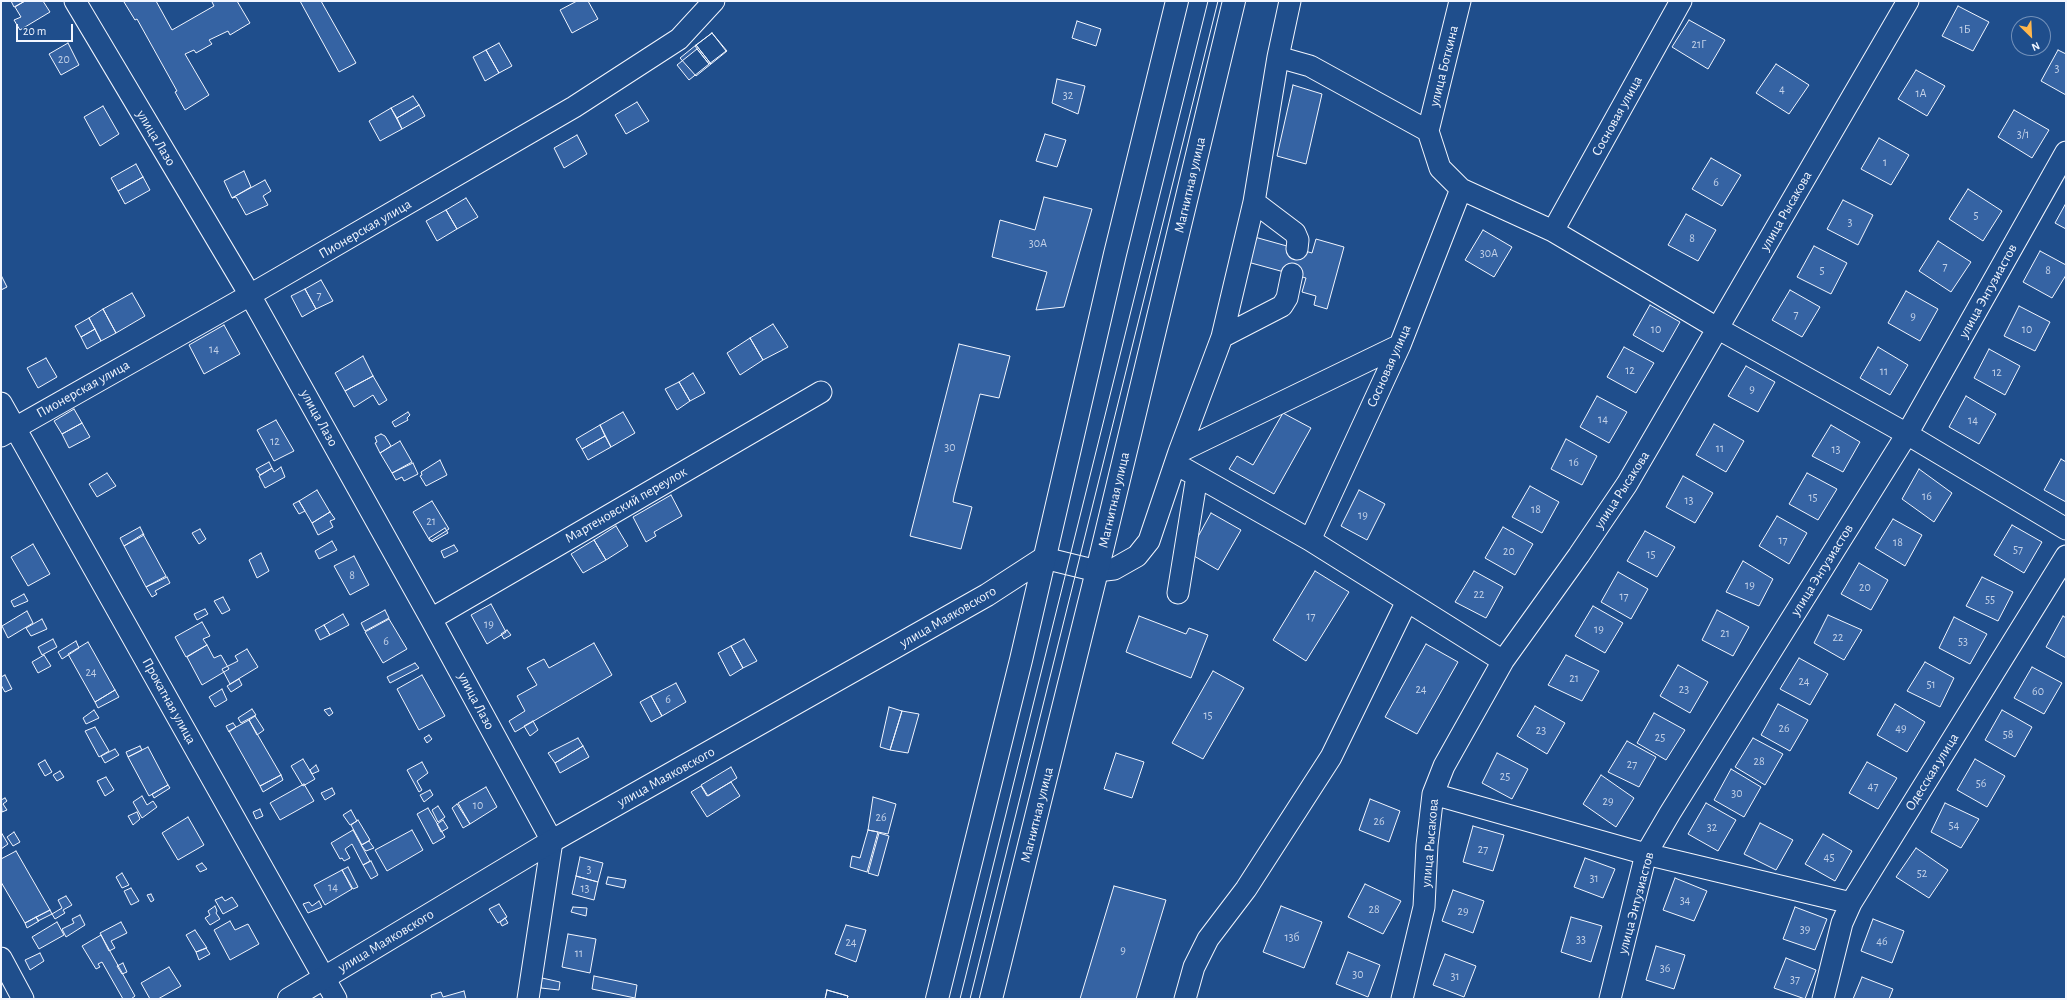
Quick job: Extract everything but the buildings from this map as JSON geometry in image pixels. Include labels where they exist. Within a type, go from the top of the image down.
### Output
[{"type":"main road","points":[[937,999],[1177,1]]},
{"type":"main road","name":"Магнитная улица","points":[[991,999],[1097,571],[1234,1]]},
{"type":"main road","name":"улица Маяковского","points":[[289,999],[552,842],[988,595],[1044,558]]},
{"type":"street","name":"улица Лазо","points":[[75,1],[250,295],[431,619],[552,842]]},
{"type":"street","name":"Пионерская улица","points":[[8,432],[250,295],[574,107],[678,39],[714,1]]},
{"type":"street","points":[[1044,558],[1097,571],[1114,569],[1126,564],[1137,556],[1149,541],[1222,337],[1254,202],[1278,57],[1290,1]]},
{"type":"street","name":"улица Боткина","points":[[1428,131],[1460,1]]},
{"type":"street","name":"Сосновая улица","points":[[1553,231],[1681,1]]},
{"type":"street","name":"улица Рысакова","points":[[1402,999],[1424,907],[1427,846],[1433,794],[1444,766],[1503,661],[1579,555],[1627,484],[1684,388],[1716,328],[1908,1]]},
{"type":"street","points":[[1278,57],[1310,66],[1428,131],[1440,168],[1461,189],[1553,231],[1716,328],[1907,434],[2066,529]]},
{"type":"street","name":"улица Энтузиастов","points":[[1610,999],[1646,854],[1907,434],[2066,152]]},
{"type":"street","name":"Сосновая улица","points":[[1310,540],[1400,345],[1461,189]]},
{"type":"street","points":[[1254,202],[1295,233],[1298,240],[1297,249]]},
{"type":"street","points":[[1222,337],[1282,306],[1287,298],[1292,274]]},
{"type":"street","points":[[1178,458],[1400,345]]},
{"type":"street","name":"Мартеновский переулок","points":[[431,619],[821,392]]},
{"type":"street","name":"Прокатная улица","points":[[1,403],[8,432],[336,999]]},
{"type":"street","points":[[1178,458],[1197,476],[1310,540],[1503,661]]},
{"type":"street","points":[[1178,593],[1197,476]]},
{"type":"street","name":"Одесская улица","points":[[1823,999],[1842,923],[1851,903],[2066,556]]},
{"type":"street","points":[[1186,999],[1194,967],[1208,939],[1246,889],[1331,756],[1408,601]]},
{"type":"street","points":[[1433,794],[1646,854],[1851,903]]},
{"type":"street","points":[[528,999],[552,842]]},
{"type":"street","points":[[1,958],[23,999]]},
{"type":"tram line","points":[[960,999],[1208,1]]},
{"type":"tram line","points":[[970,999],[1218,1]]}]
